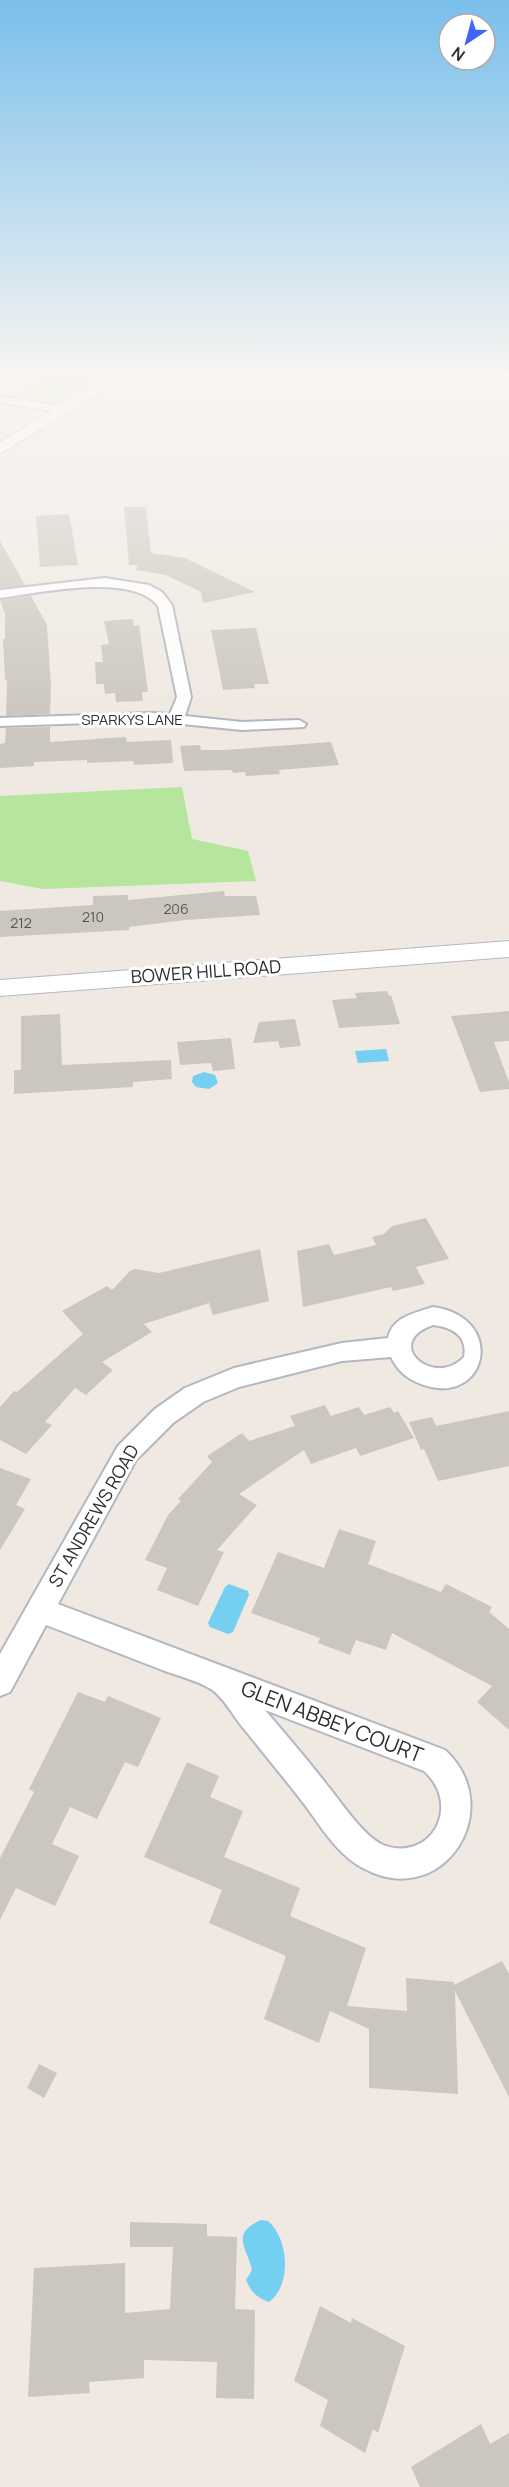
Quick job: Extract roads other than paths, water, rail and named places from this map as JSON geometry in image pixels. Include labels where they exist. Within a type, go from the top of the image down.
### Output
[{"type":"street","points":[[0,594],[90,583],[119,583],[144,588],[163,600],[182,675],[184,697],[176,719]]},
{"type":"street","name":"SPARKYS LANE","points":[[0,722],[128,717],[242,726],[299,724]]},
{"type":"street","name":"BOWER HILL ROAD","points":[[0,988],[509,949]]},
{"type":"street","name":"ST ANDREWS ROAD","points":[[0,1682],[127,1453],[164,1416],[194,1395],[241,1376],[342,1352],[397,1347]]},
{"type":"street","name":"GLEN ABBEY COURT","points":[[40,1610],[434,1760],[447,1773],[458,1806],[455,1822],[448,1837],[438,1850],[424,1860],[390,1864],[372,1856],[346,1832],[223,1680]]},
{"type":"water","points":[[386,1049],[389,1061],[358,1063],[355,1051]]},
{"type":"water","points":[[204,1072],[215,1075],[218,1083],[209,1089],[196,1087],[192,1082],[193,1076]]},
{"type":"water","points":[[229,1584],[248,1591],[249,1595],[233,1632],[228,1634],[210,1627],[208,1623],[225,1587]]},
{"type":"water","points":[[261,2220],[268,2221],[275,2229],[284,2250],[282,2285],[269,2302],[255,2294],[246,2280],[252,2270],[243,2236],[251,2225]]}]
